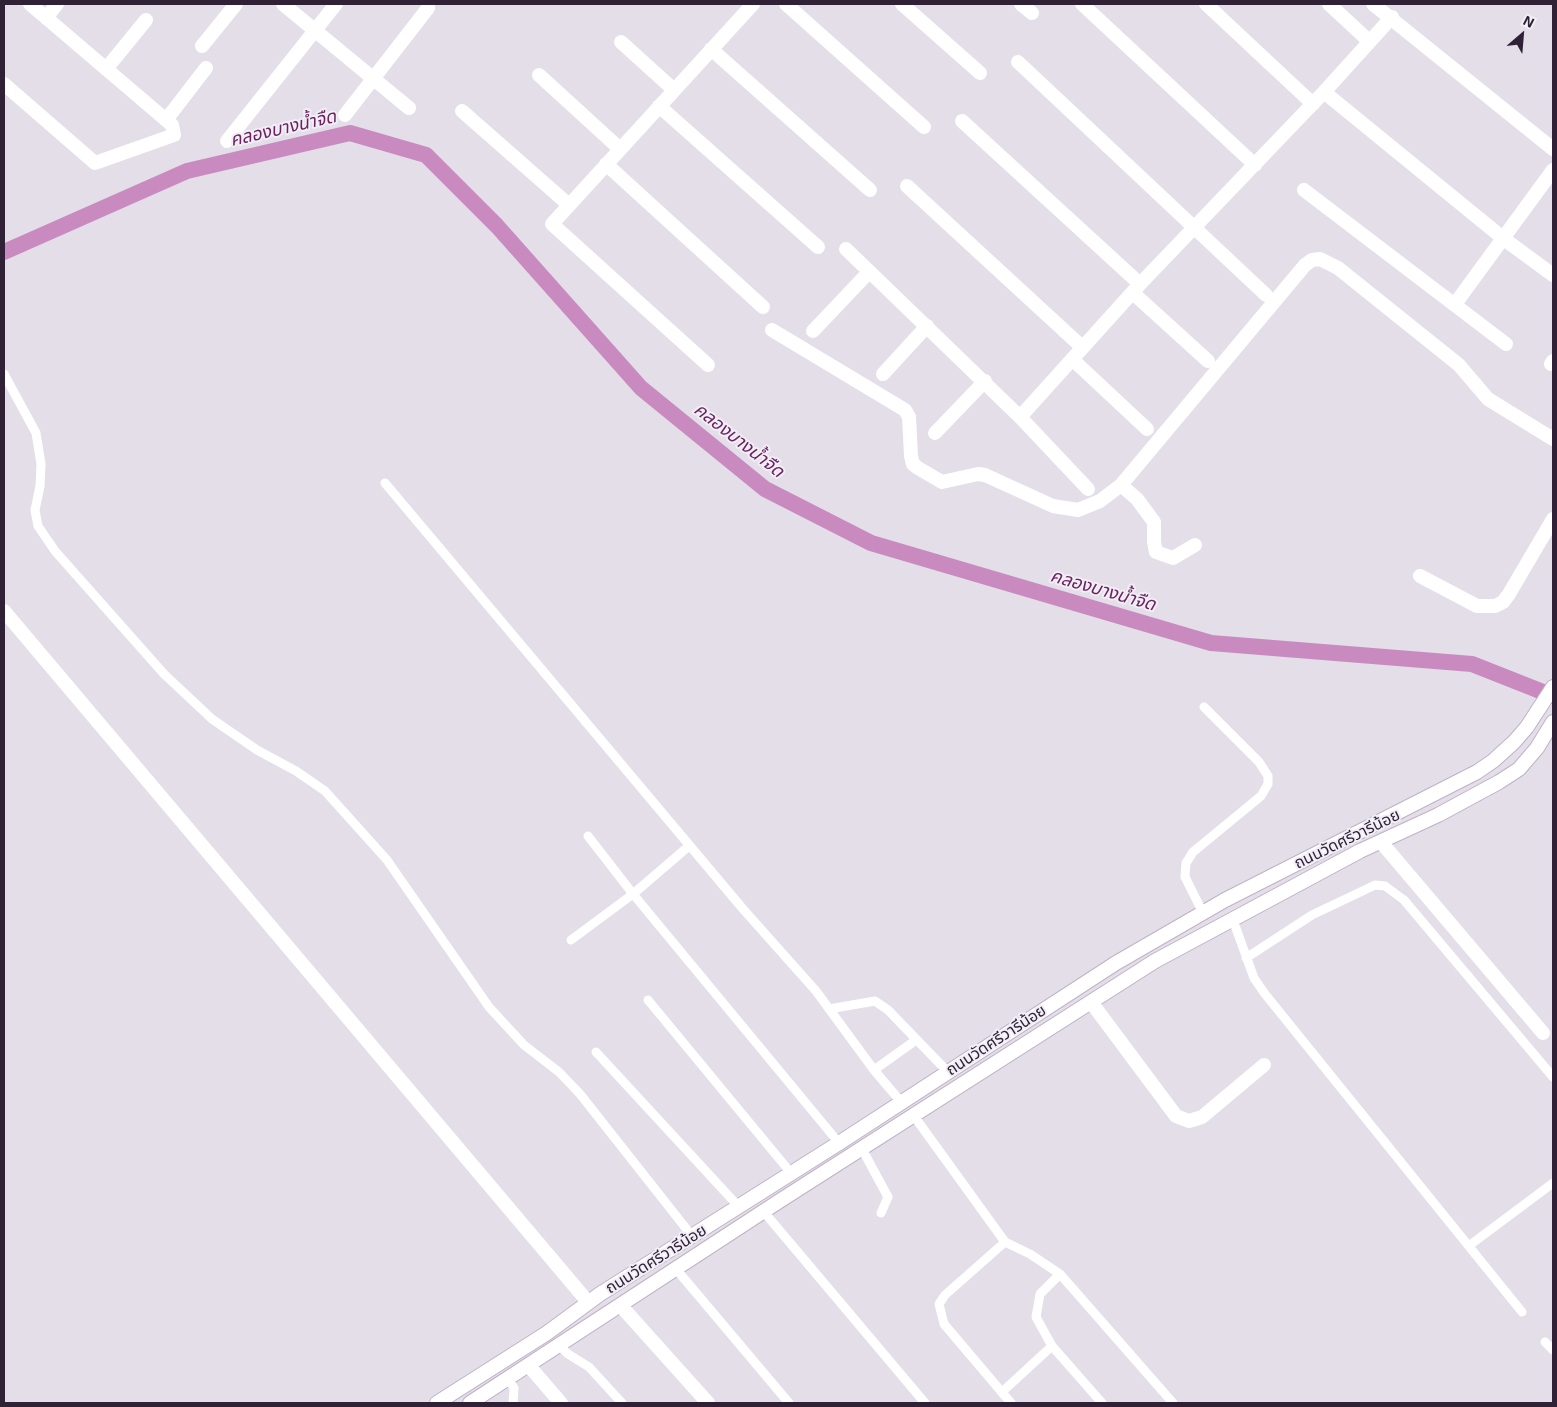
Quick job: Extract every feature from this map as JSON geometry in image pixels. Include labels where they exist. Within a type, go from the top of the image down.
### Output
[{"type":"street","points":[[4,84],[95,163],[174,135],[172,125],[30,4]]},
{"type":"street","points":[[46,18],[57,4]]},
{"type":"street","points":[[202,46],[236,4]]},
{"type":"street","points":[[283,4],[409,108]]},
{"type":"street","points":[[228,141],[336,4]]},
{"type":"street","points":[[708,365],[552,224],[753,4]]},
{"type":"street","points":[[786,4],[924,127]]},
{"type":"street","points":[[902,4],[980,73]]},
{"type":"street","points":[[1082,4],[1255,165]]},
{"type":"street","points":[[1206,4],[1312,104]]},
{"type":"street","points":[[1329,4],[1369,41]]},
{"type":"street","points":[[1373,4],[1392,17],[1553,148]]},
{"type":"street","points":[[344,116],[428,8]]},
{"type":"street","points":[[1020,417],[1082,347],[1324,92],[1392,17]]},
{"type":"street","points":[[106,68],[146,20]]},
{"type":"street","points":[[621,42],[674,90]]},
{"type":"street","points":[[711,50],[870,190]]},
{"type":"street","points":[[1018,62],[1196,227],[1266,295]]},
{"type":"street","points":[[166,120],[206,68]]},
{"type":"street","points":[[539,75],[620,149]]},
{"type":"street","points":[[1324,92],[1504,239],[1553,275]]},
{"type":"street","points":[[659,106],[818,247]]},
{"type":"street","points":[[462,111],[569,205]]},
{"type":"street","points":[[962,121],[1137,288],[1208,361]]},
{"type":"street","points":[[606,164],[763,307]]},
{"type":"street","points":[[1455,304],[1553,170]]},
{"type":"street","points":[[906,186],[1082,347]]},
{"type":"street","points":[[1304,190],[1506,344]]},
{"type":"street","points":[[846,249],[985,381],[1088,489]]},
{"type":"street","points":[[772,330],[899,405],[908,417],[910,456],[913,464],[942,482],[978,474],[985,475],[1053,506],[1078,510],[1100,501],[1121,485],[1305,265],[1312,260],[1320,259],[1338,268],[1459,365],[1488,399],[1553,439]]},
{"type":"street","points":[[812,331],[870,272]]},
{"type":"street","points":[[883,374],[927,326]]},
{"type":"street","points":[[1072,359],[1147,429]]},
{"type":"street","points":[[935,433],[985,381]]},
{"type":"street","points":[[1121,485],[1137,499],[1154,522],[1156,552],[1173,558],[1195,545]]},
{"type":"street","points":[[1420,576],[1478,606],[1495,606],[1503,602],[1509,594],[1553,520]]},
{"type":"street","points":[[4,611],[588,1302],[600,1320]]},
{"type":"street","name":"ถนนวัดศรีวารีน้อย","points":[[437,1403],[546,1332],[588,1302],[902,1103],[947,1071],[1116,963],[1203,913],[1493,761],[1527,726],[1553,687]]},
{"type":"street","name":"ถนนวัดศรีวารีน้อย","points":[[470,1403],[1155,961],[1381,842],[1438,815],[1519,768],[1537,748],[1553,722]]},
{"type":"street","points":[[1381,842],[1543,1033]]},
{"type":"street","points":[[1091,1002],[1176,1116],[1189,1120],[1202,1117],[1264,1065]]},
{"type":"street","points":[[621,1306],[708,1403]]},
{"type":"street","points":[[529,1366],[561,1403]]},
{"type":"lane","points":[[4,374],[36,433],[41,464],[35,510],[38,526],[55,551],[164,674],[212,719],[257,750],[296,771],[325,790],[387,860],[489,1007],[524,1045],[559,1072],[580,1094],[692,1236]]},
{"type":"lane","points":[[385,483],[689,846],[829,1009],[874,1070],[902,1103]]},
{"type":"lane","points":[[1203,913],[1185,877],[1186,863],[1193,852],[1261,796],[1268,784],[1268,776],[1259,762],[1204,707]]},
{"type":"lane","points":[[588,836],[633,894],[839,1143]]},
{"type":"lane","points":[[571,940],[633,894],[689,846]]},
{"type":"lane","points":[[1246,958],[1312,915],[1375,885],[1385,886],[1404,900],[1553,1077]]},
{"type":"lane","points":[[1233,920],[1254,978],[1265,994],[1470,1245],[1522,1312]]},
{"type":"lane","points":[[648,1000],[791,1173]]},
{"type":"lane","points":[[829,1009],[875,1002],[888,1010],[947,1071]]},
{"type":"lane","points":[[874,1070],[916,1040]]},
{"type":"lane","points":[[596,1052],[739,1207]]},
{"type":"lane","points":[[914,1116],[1005,1242],[1030,1254],[1060,1274],[1173,1403]]},
{"type":"lane","points":[[862,1149],[888,1197],[881,1213]]},
{"type":"lane","points":[[1470,1245],[1553,1183]]},
{"type":"lane","points":[[764,1212],[925,1403]]},
{"type":"lane","points":[[1005,1242],[945,1295],[939,1304],[944,1324],[1012,1403]]},
{"type":"lane","points":[[676,1270],[789,1403]]},
{"type":"lane","points":[[1060,1274],[1040,1294],[1037,1301],[1036,1317],[1052,1346],[1102,1403]]},
{"type":"lane","points":[[1546,1342],[1553,1350]]},
{"type":"lane","points":[[560,1346],[568,1354],[589,1367],[622,1403]]},
{"type":"lane","points":[[1002,1392],[1052,1346]]},
{"type":"lane","points":[[508,1379],[514,1388],[513,1403]]},
{"type":"waterway","name":"คลองบางน้ำจืด","points":[[4,252],[187,171],[350,133],[426,155],[497,226],[641,388],[765,489],[871,543],[1211,643],[1472,664],[1553,696]]}]
